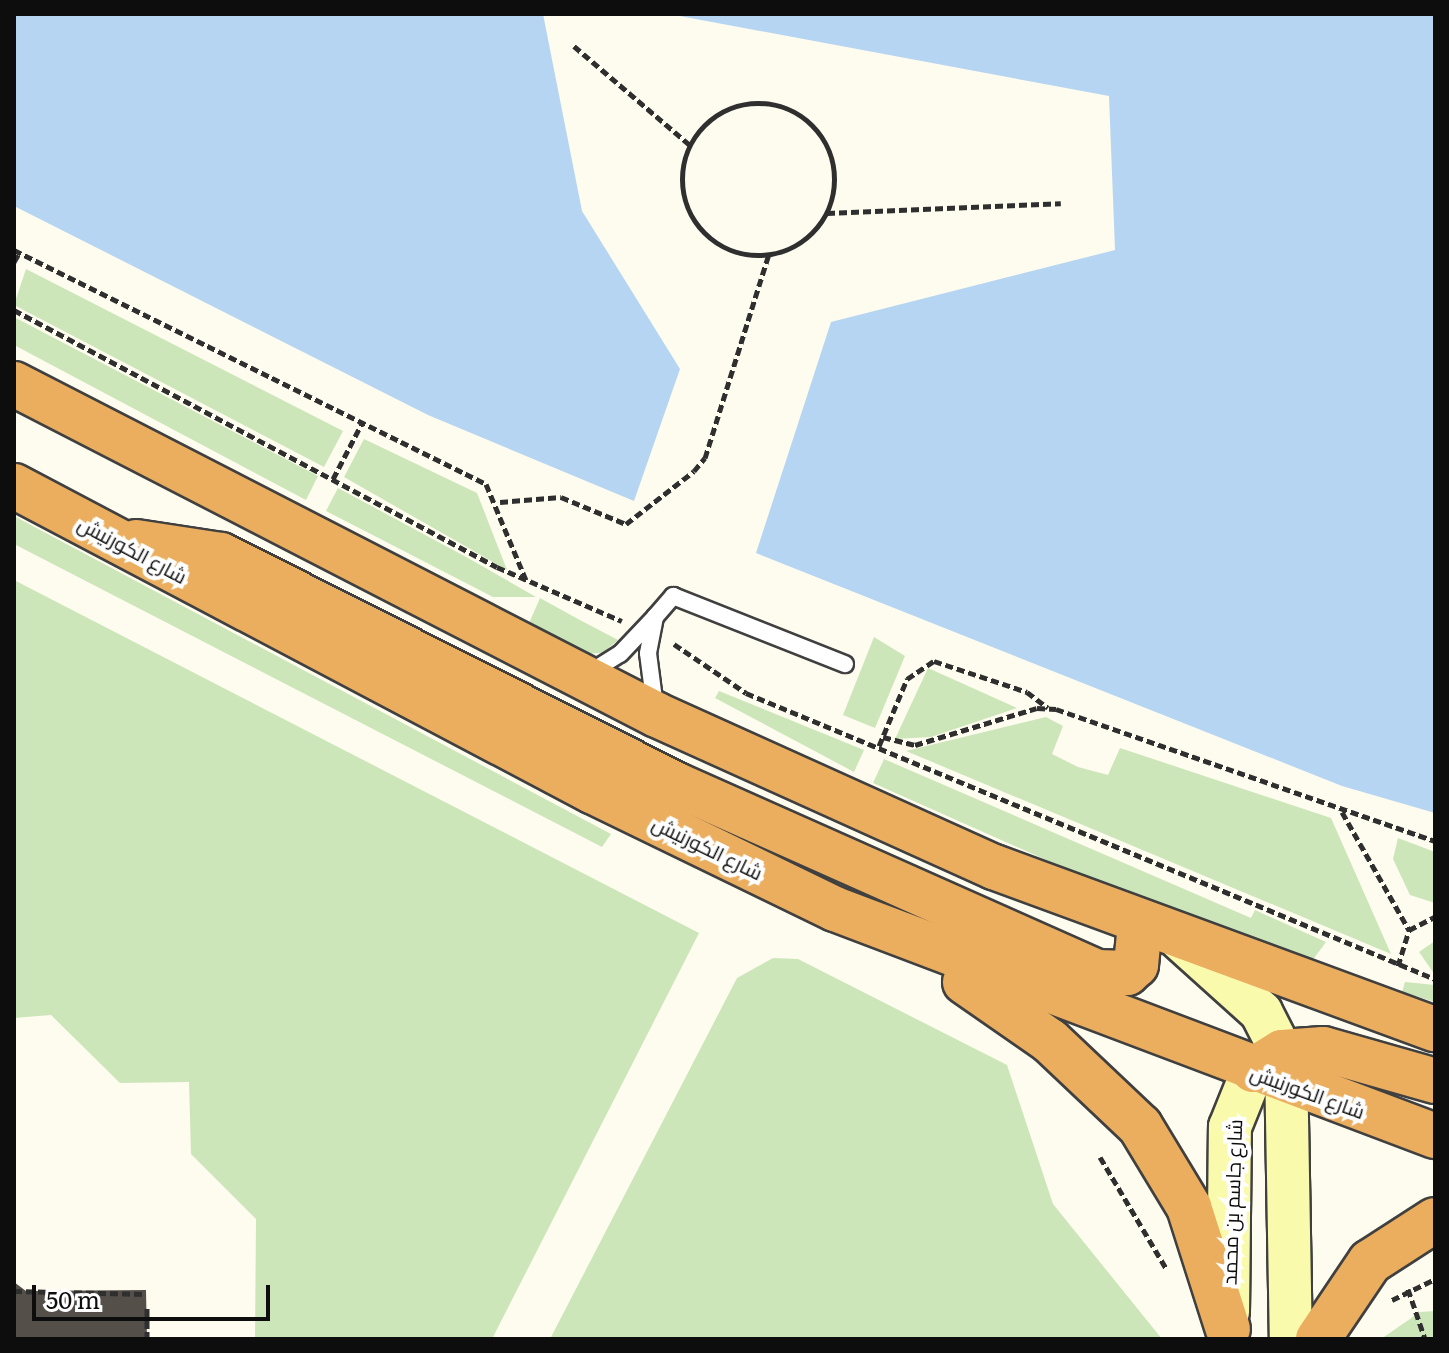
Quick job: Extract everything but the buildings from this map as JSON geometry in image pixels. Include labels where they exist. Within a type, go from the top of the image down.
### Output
[{"type":"highway","points":[[14,384],[579,678],[657,715],[1140,924],[1435,1029]]},
{"type":"highway","name":"شارع الكورنيش","points":[[14,486],[592,791],[896,936],[1274,1068],[1435,1136]]},
{"type":"highway","points":[[117,541],[221,555],[677,785],[1097,972],[1127,973],[1136,965],[1140,924]]},
{"type":"highway","points":[[896,936],[1050,1041],[1140,1126],[1193,1217],[1228,1334]]},
{"type":"highway","points":[[1274,1068],[1333,1050],[1435,1081]]},
{"type":"highway","points":[[1318,1339],[1370,1262],[1435,1220]]},
{"type":"street","points":[[1181,940],[1261,1012],[1274,1068],[1291,1339]]},
{"type":"street","name":"شارع جاسم بن محمد","points":[[1228,1334],[1230,1127],[1274,1068]]},
{"type":"lane","points":[[579,678],[620,654],[655,617],[667,598],[680,597],[845,664]]},
{"type":"lane","points":[[655,617],[647,668],[657,715]]},
{"type":"path","points":[[574,46],[690,145]]},
{"type":"path","points":[[785,108],[815,128],[832,160],[827,213],[803,241],[769,254],[732,250],[702,230],[685,198],[690,145],[731,109],[785,108]]},
{"type":"path","points":[[827,213],[1061,203]]},
{"type":"path","points":[[14,262],[16,252],[486,484],[500,502],[526,581]]},
{"type":"path","points":[[500,502],[561,497],[626,524],[694,471],[705,458],[769,254]]},
{"type":"path","points":[[14,310],[526,581],[627,623]]},
{"type":"path","points":[[333,479],[362,423]]},
{"type":"path","points":[[663,639],[707,659],[740,690],[1435,979]]},
{"type":"path","points":[[879,746],[907,679],[934,661],[1027,692],[1048,708],[1435,841]]},
{"type":"path","points":[[883,737],[915,745],[1048,708]]},
{"type":"path","points":[[1341,811],[1409,930]]},
{"type":"path","points":[[1398,966],[1409,930],[1435,917]]},
{"type":"path","points":[[1100,1157],[1171,1277]]},
{"type":"path","points":[[1408,1288],[1425,1339]]},
{"type":"path","points":[[14,1291],[146,1290],[147,1339]]},
{"type":"green space","points":[[26,269],[343,431],[324,467],[14,305]]},
{"type":"green space","points":[[14,317],[318,476],[306,500],[14,345]]},
{"type":"green space","points":[[364,439],[477,493],[507,570],[344,477]]},
{"type":"green space","points":[[338,488],[536,597],[493,597],[326,511]]},
{"type":"green space","points":[[14,516],[611,834],[602,847],[14,544]]},
{"type":"green space","points":[[14,580],[699,933],[492,1339],[255,1339],[256,1219],[191,1154],[189,1082],[120,1083],[51,1015],[14,1018]]},
{"type":"green space","points":[[540,598],[618,640],[603,653],[581,654],[527,628]]},
{"type":"green space","points":[[874,637],[905,656],[875,728],[843,715]]},
{"type":"green space","points":[[928,668],[1017,708],[931,737],[895,739]]},
{"type":"green space","points":[[719,691],[864,750],[854,772],[715,698]]},
{"type":"green space","points":[[1046,717],[1063,726],[1052,754],[1078,767],[1108,775],[1120,748],[1331,818],[1391,954],[906,751]]},
{"type":"green space","points":[[884,759],[1251,918],[1255,910],[1326,942],[1312,961],[1299,958],[1062,867],[873,783]]},
{"type":"green space","points":[[1398,838],[1435,852],[1435,903],[1410,895],[1393,859]]},
{"type":"green space","points":[[1435,941],[1435,975],[1419,952]]},
{"type":"green space","points":[[773,958],[798,959],[1007,1065],[1053,1204],[1162,1339],[550,1339],[737,978]]},
{"type":"green space","points":[[1405,982],[1435,985],[1435,1002],[1402,992]]},
{"type":"green space","points":[[1435,1311],[1435,1339],[1381,1339],[1420,1312]]},
{"type":"water","points":[[14,14],[543,14],[582,211],[680,369],[634,501],[428,415],[14,206]]},
{"type":"water","points":[[669,14],[1435,14],[1435,813],[1342,786],[756,553],[831,322],[1115,250],[1109,96]]}]
